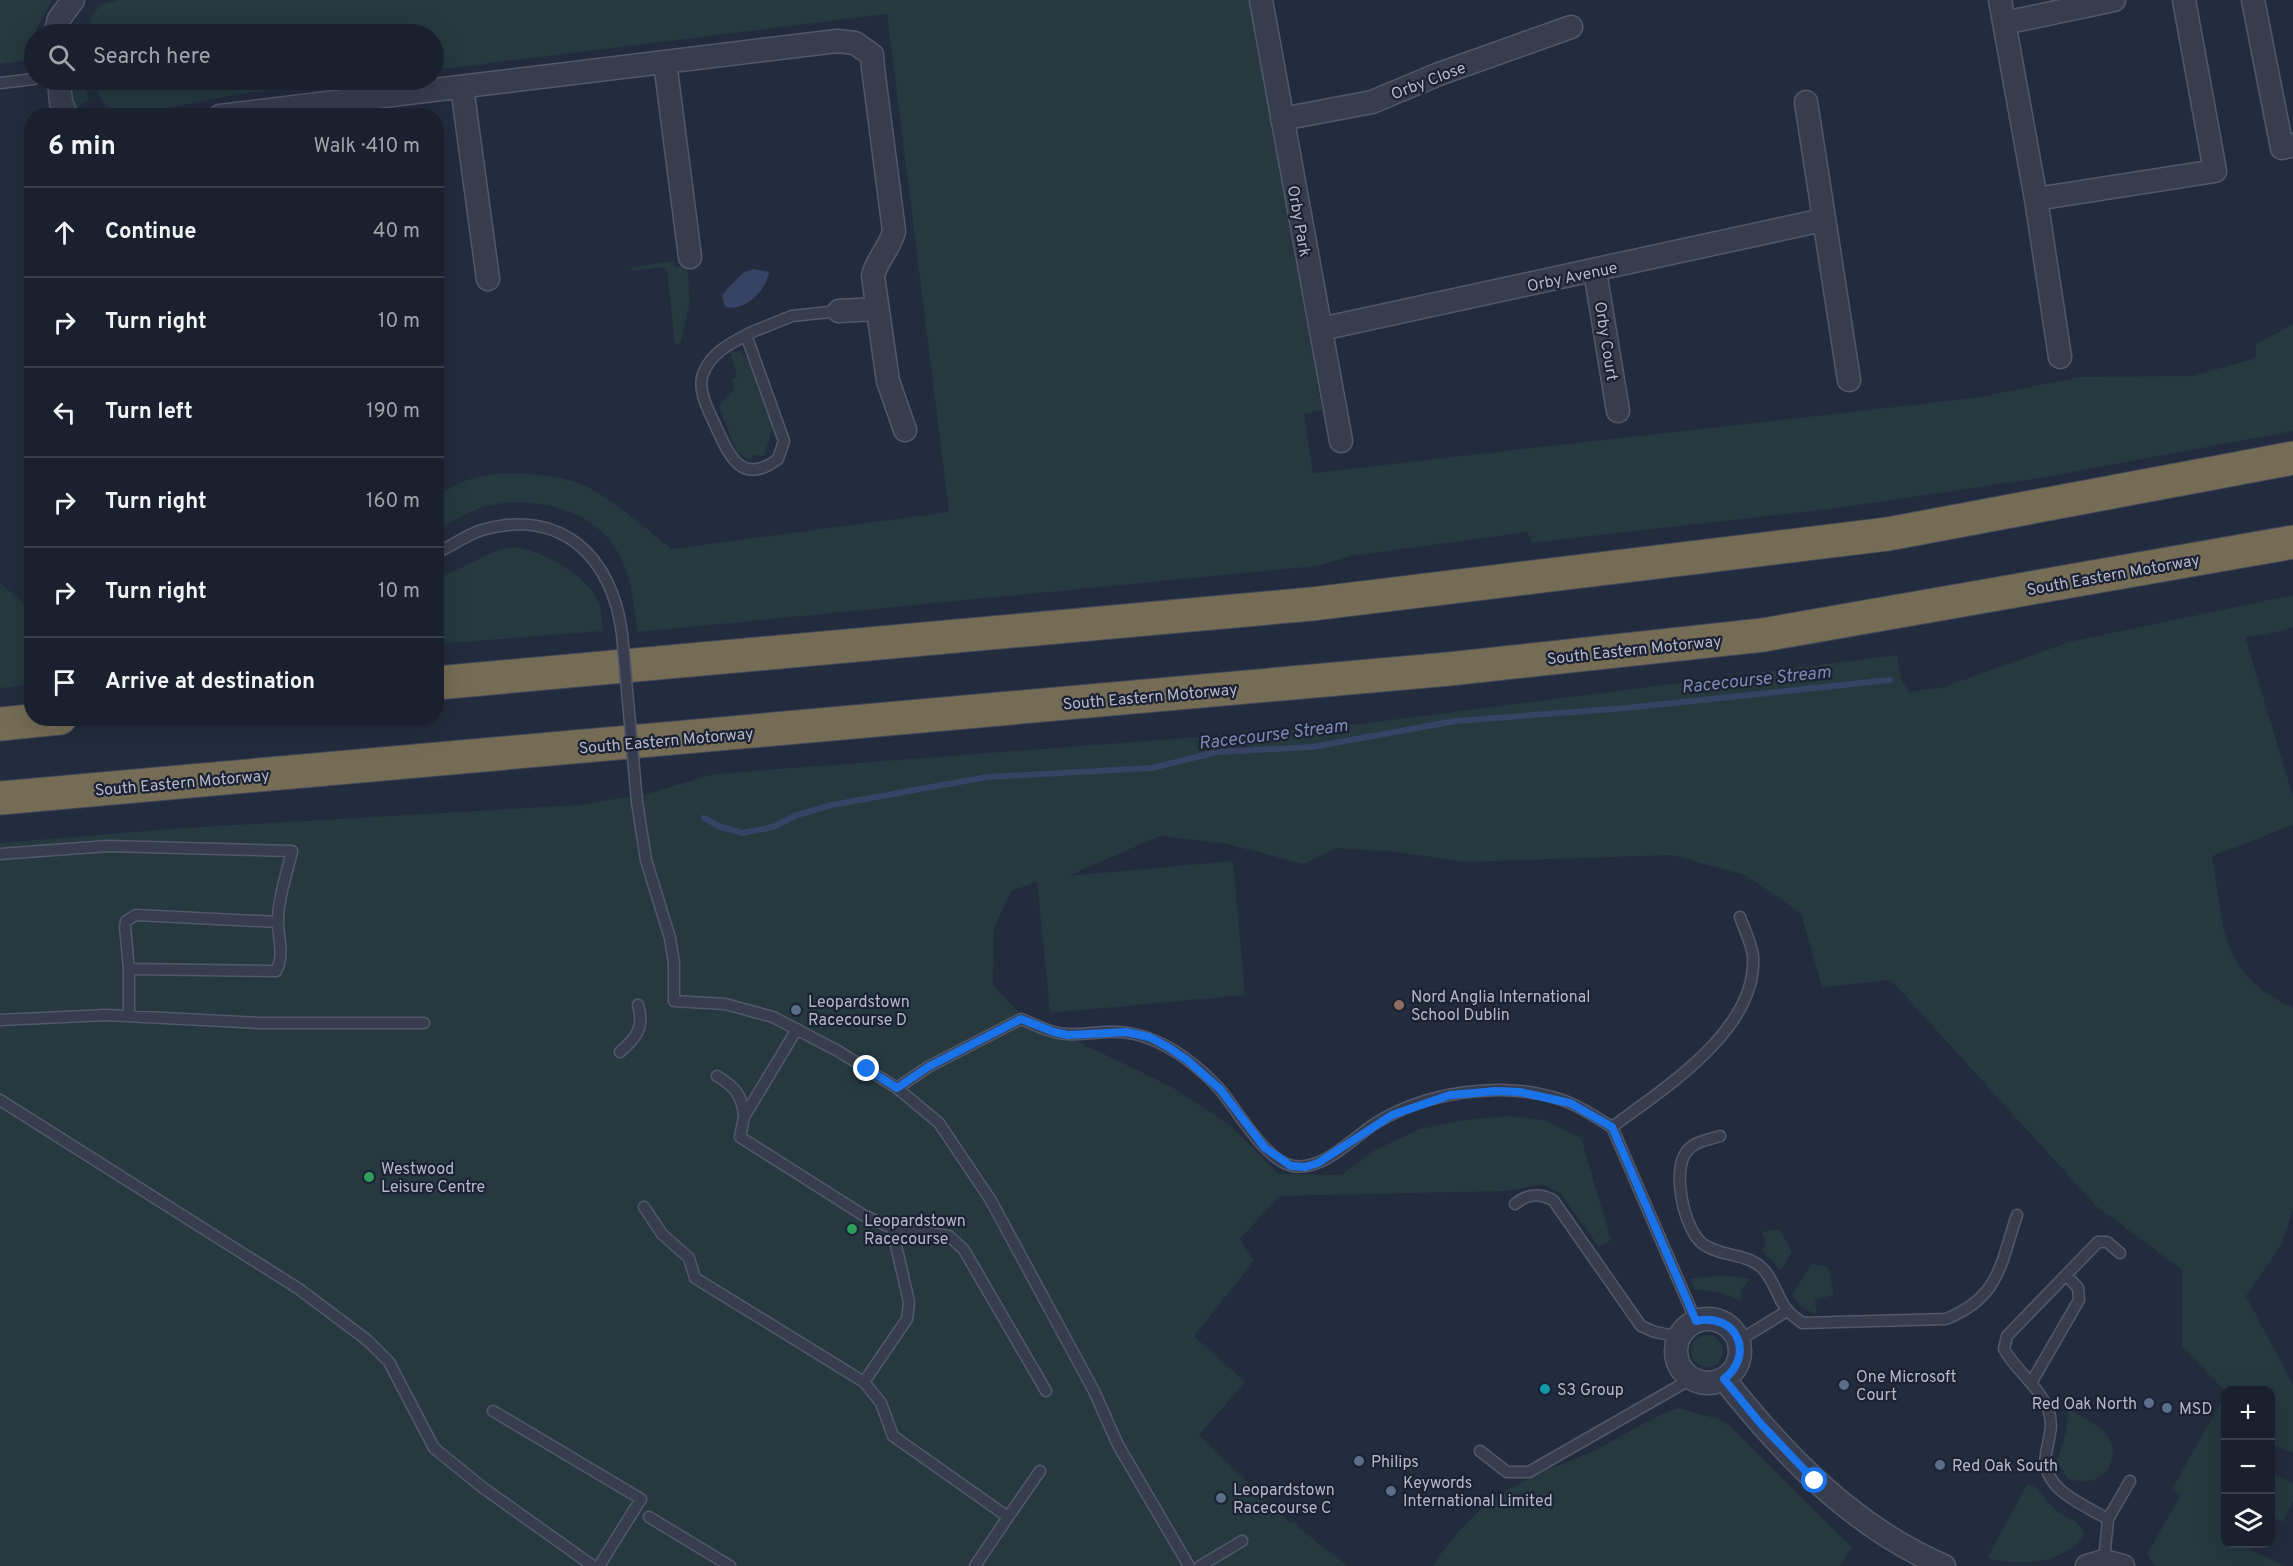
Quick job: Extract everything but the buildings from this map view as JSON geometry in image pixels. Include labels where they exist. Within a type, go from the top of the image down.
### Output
[{"type":"highway","points":[[444,682],[1324,603],[1888,534],[2293,458]]},
{"type":"highway","name":"South Eastern Motorway","points":[[0,798],[1413,672],[1763,635],[2293,542]]},
{"type":"highway","points":[[0,724],[24,722]]},
{"type":"street","points":[[58,24],[73,0]]},
{"type":"street","name":"Orby Park","points":[[1261,0],[1341,441]]},
{"type":"street","points":[[2000,0],[2036,199],[2060,357]]},
{"type":"street","points":[[2004,23],[2114,0]]},
{"type":"street","points":[[2036,199],[2215,171],[2184,0]]},
{"type":"street","points":[[2253,0],[2282,148],[2293,145]]},
{"type":"street","name":"Orby Close","points":[[1282,119],[1372,102],[1439,74],[1571,27]]},
{"type":"street","points":[[444,89],[837,41],[855,43],[872,55],[894,231],[891,242],[876,264],[873,276],[888,381],[905,430]]},
{"type":"street","points":[[665,62],[690,257]]},
{"type":"street","points":[[462,87],[488,279]]},
{"type":"street","points":[[60,90],[63,108]]},
{"type":"street","points":[[298,108],[439,90]]},
{"type":"street","points":[[1806,102],[1849,380]]},
{"type":"street","name":"Orby Avenue","points":[[1321,329],[1823,220]]},
{"type":"street","name":"Orby Court","points":[[1595,271],[1618,411]]},
{"type":"street","points":[[840,311],[876,309]]},
{"type":"street","points":[[1706,1319],[1726,1324],[1738,1341],[1738,1363],[1724,1379],[1707,1383],[1691,1379],[1684,1372],[1676,1356],[1680,1337],[1696,1321],[1706,1319]]},
{"type":"street","points":[[1724,1379],[1795,1461],[1837,1500],[1889,1537],[1944,1566]]},
{"type":"lane","points":[[0,83],[24,81]]},
{"type":"lane","points":[[746,335],[784,441],[778,459],[758,470],[746,469],[730,458],[701,388],[703,374],[711,360],[724,347],[746,335],[792,316],[840,311]]},
{"type":"lane","points":[[444,549],[481,531],[503,526],[526,525],[563,534],[591,555],[602,569],[619,609],[637,802],[646,860],[674,963],[674,1001],[707,1002],[746,1008],[797,1029],[897,1088],[939,1123],[990,1199],[1094,1391],[1118,1445],[1189,1566]]},
{"type":"lane","points":[[0,855],[108,846],[292,851],[278,922],[281,960],[276,971],[270,973],[129,969]]},
{"type":"lane","points":[[129,1016],[126,921],[135,915],[278,922]]},
{"type":"lane","points":[[1612,1127],[1695,1062],[1725,1030],[1737,1013],[1748,986],[1753,955],[1740,917]]},
{"type":"lane","points":[[621,1052],[637,1037],[642,1018],[638,1005]]},
{"type":"lane","points":[[0,1020],[129,1016],[271,1023],[424,1023]]},
{"type":"lane","points":[[897,1088],[928,1067],[1021,1019],[1068,1035],[1126,1032],[1149,1037],[1187,1060],[1220,1089],[1265,1148],[1291,1166],[1305,1167],[1324,1160],[1377,1123],[1423,1102],[1463,1093],[1496,1091],[1555,1098],[1585,1110],[1612,1127],[1696,1321]]},
{"type":"lane","points":[[744,1117],[797,1029]]},
{"type":"lane","points":[[717,1076],[734,1086],[743,1102],[744,1117],[740,1137],[863,1215],[892,1228],[949,1236],[964,1250],[1046,1391]]},
{"type":"lane","points":[[0,1100],[299,1289],[367,1340],[389,1362],[434,1448],[482,1487],[593,1566]]},
{"type":"lane","points":[[1720,1136],[1694,1144],[1681,1161],[1679,1176],[1689,1224],[1695,1237],[1717,1252],[1753,1261],[1764,1269],[1787,1311],[1802,1323],[1829,1324],[1946,1318],[1960,1313],[1985,1295],[1994,1282],[2016,1215]]},
{"type":"lane","points":[[1515,1204],[1522,1198],[1536,1195],[1553,1200],[1641,1326],[1655,1332],[1680,1337]]},
{"type":"lane","points":[[644,1207],[662,1234],[689,1258],[695,1278],[864,1383],[881,1403],[893,1436],[1008,1517]]},
{"type":"lane","points":[[864,1383],[907,1319],[909,1302],[892,1228]]},
{"type":"lane","points":[[2108,1519],[2065,1495],[2051,1478],[2045,1461],[2051,1420],[2047,1406],[2007,1355],[2004,1342],[2007,1336],[2098,1242],[2107,1242],[2120,1253]]},
{"type":"lane","points":[[2031,1383],[2079,1300],[2078,1288],[2066,1275]]},
{"type":"lane","points":[[1738,1341],[1787,1311]]},
{"type":"lane","points":[[1480,1451],[1507,1472],[1529,1472],[1691,1379]]},
{"type":"lane","points":[[493,1411],[642,1499],[599,1566]]},
{"type":"lane","points":[[975,1566],[1040,1471]]},
{"type":"lane","points":[[2105,1564],[2108,1519],[2130,1481]]},
{"type":"lane","points":[[649,1517],[730,1566]]},
{"type":"lane","points":[[1200,1566],[1242,1541]]},
{"type":"shaded area","points":[[0,0],[52,0],[39,24],[24,24],[24,61],[0,64]]},
{"type":"shaded area","points":[[118,0],[1249,0],[1322,410],[1304,414],[1313,473],[1975,398],[2080,377],[2193,376],[2256,358],[2256,344],[2293,324],[2293,431],[2040,478],[1837,508],[1531,543],[1528,532],[1351,556],[1317,566],[637,632],[631,587],[622,560],[612,543],[584,519],[548,505],[509,503],[477,509],[444,526],[444,491],[464,481],[498,474],[526,474],[567,480],[601,495],[672,549],[949,512],[887,14],[444,69],[444,24],[89,24],[90,19],[100,5]]},
{"type":"shaded area","points":[[70,90],[87,90],[89,99],[77,108],[72,101]]},
{"type":"shaded area","points":[[97,90],[274,90],[239,94],[167,108],[108,108]]},
{"type":"shaded area","points":[[674,261],[675,267],[687,265],[690,301],[681,342],[675,345],[667,270],[664,267],[630,271],[632,267]]},
{"type":"shaded area","points":[[740,351],[748,360],[773,426],[764,456],[753,455],[751,462],[736,451],[719,406],[735,389],[732,379],[737,376],[730,352]]},
{"type":"shaded area","points":[[516,547],[527,549],[551,559],[575,574],[594,593],[599,603],[603,631],[444,643],[444,576],[500,549]]},
{"type":"shaded area","points":[[0,583],[24,603],[24,686],[0,688]]},
{"type":"shaded area","points":[[2293,595],[2293,627],[2266,635],[2245,636],[2293,797],[2293,825],[2212,856],[2224,927],[2229,946],[2238,963],[2251,979],[2269,994],[2293,1008],[2293,1209],[2282,1244],[2246,1296],[2293,1385],[2293,1453],[2275,1446],[2275,1386],[2221,1387],[2182,1347],[2182,1270],[2096,1206],[1891,980],[1822,987],[1801,913],[1745,875],[1671,855],[1466,862],[1397,852],[1336,848],[1303,864],[1227,844],[1160,836],[1068,876],[1233,861],[1245,995],[1050,1013],[1037,882],[1011,891],[994,928],[993,985],[1021,1014],[1170,1086],[1230,1125],[1279,1174],[1341,1175],[1375,1150],[1420,1129],[1465,1120],[1507,1116],[1545,1120],[1581,1138],[1611,1240],[1599,1247],[1561,1194],[1543,1184],[1505,1191],[1279,1196],[1240,1239],[1254,1261],[1194,1336],[1245,1382],[1199,1435],[1284,1517],[1293,1524],[1293,1519],[1299,1528],[1348,1566],[0,1566],[0,843],[184,828],[578,805],[650,793],[714,774],[1344,726],[1897,655],[1902,682],[1910,692],[1944,687],[2069,642]]},
{"type":"shaded area","points":[[1779,1229],[1792,1252],[1781,1270],[1761,1250],[1766,1244],[1762,1232]]},
{"type":"shaded area","points":[[1812,1264],[1828,1267],[1834,1295],[1815,1300],[1817,1315],[1802,1307],[1792,1295]]},
{"type":"shaded area","points":[[1722,1275],[1750,1279],[1741,1291],[1742,1302],[1723,1293],[1695,1289],[1690,1279]]},
{"type":"shaded area","points":[[1707,1335],[1718,1340],[1723,1351],[1718,1362],[1707,1367],[1696,1362],[1691,1351],[1696,1340]]},
{"type":"shaded area","points":[[2221,1402],[2221,1548],[2247,1548],[2285,1566],[2155,1566],[2147,1554],[2181,1495],[2172,1489]]},
{"type":"shaded area","points":[[1678,1408],[1721,1420],[1732,1428],[1852,1547],[1840,1566],[1433,1566],[1443,1550],[1467,1523],[1509,1490],[1525,1480],[1597,1449],[1646,1422]]},
{"type":"shaded area","points":[[2068,1409],[2096,1425],[2109,1439],[2112,1458],[2108,1470],[2099,1478],[2084,1482],[2067,1478],[2057,1461],[2066,1432]]},
{"type":"shaded area","points":[[2275,1475],[2293,1483],[2293,1501],[2283,1522],[2275,1518]]},
{"type":"shaded area","points":[[2027,1485],[2039,1491],[2056,1510],[2077,1523],[2084,1535],[2075,1545],[2053,1558],[2013,1562],[1987,1558]]},
{"type":"water","points":[[754,269],[769,272],[759,293],[740,306],[725,307],[722,296],[724,293],[744,272]]},
{"type":"waterway","name":"Racecourse Stream","points":[[704,818],[721,827],[743,833],[773,827],[797,815],[832,805],[987,777],[1152,768],[1217,752],[1312,747],[1456,721],[1626,708],[1890,680]]},
{"type":"place","name":"Nord Anglia International School Dublin","points":[[1399,1005]]},
{"type":"place","name":"Leopardstown Racecourse D","points":[[796,1010]]},
{"type":"place","name":"Westwood Leisure Centre","points":[[369,1177]]},
{"type":"place","name":"Leopardstown Racecourse","points":[[852,1229]]},
{"type":"place","name":"One Microsoft Court","points":[[1844,1385]]},
{"type":"place","name":"S3 Group","points":[[1545,1389]]},
{"type":"place","name":"Red Oak North","points":[[2149,1403]]},
{"type":"place","name":"MSD","points":[[2167,1408]]},
{"type":"place","name":"Philips","points":[[1359,1461]]},
{"type":"place","name":"Red Oak South","points":[[1940,1465]]},
{"type":"place","name":"Keywords International Limited","points":[[1391,1491]]},
{"type":"place","name":"Leopardstown Racecourse C","points":[[1221,1498]]},
{"type":"route","points":[[867,1069],[897,1088],[928,1067],[1021,1019],[1068,1035],[1126,1032],[1149,1037],[1187,1060],[1220,1089],[1265,1148],[1273,1155],[1291,1166],[1305,1167],[1324,1160],[1392,1115],[1423,1102],[1450,1095],[1496,1091],[1520,1092],[1570,1103],[1612,1127],[1628,1158],[1696,1321],[1717,1320],[1726,1324],[1734,1332],[1738,1341],[1740,1356],[1738,1363],[1724,1379],[1760,1423],[1815,1481]]}]
